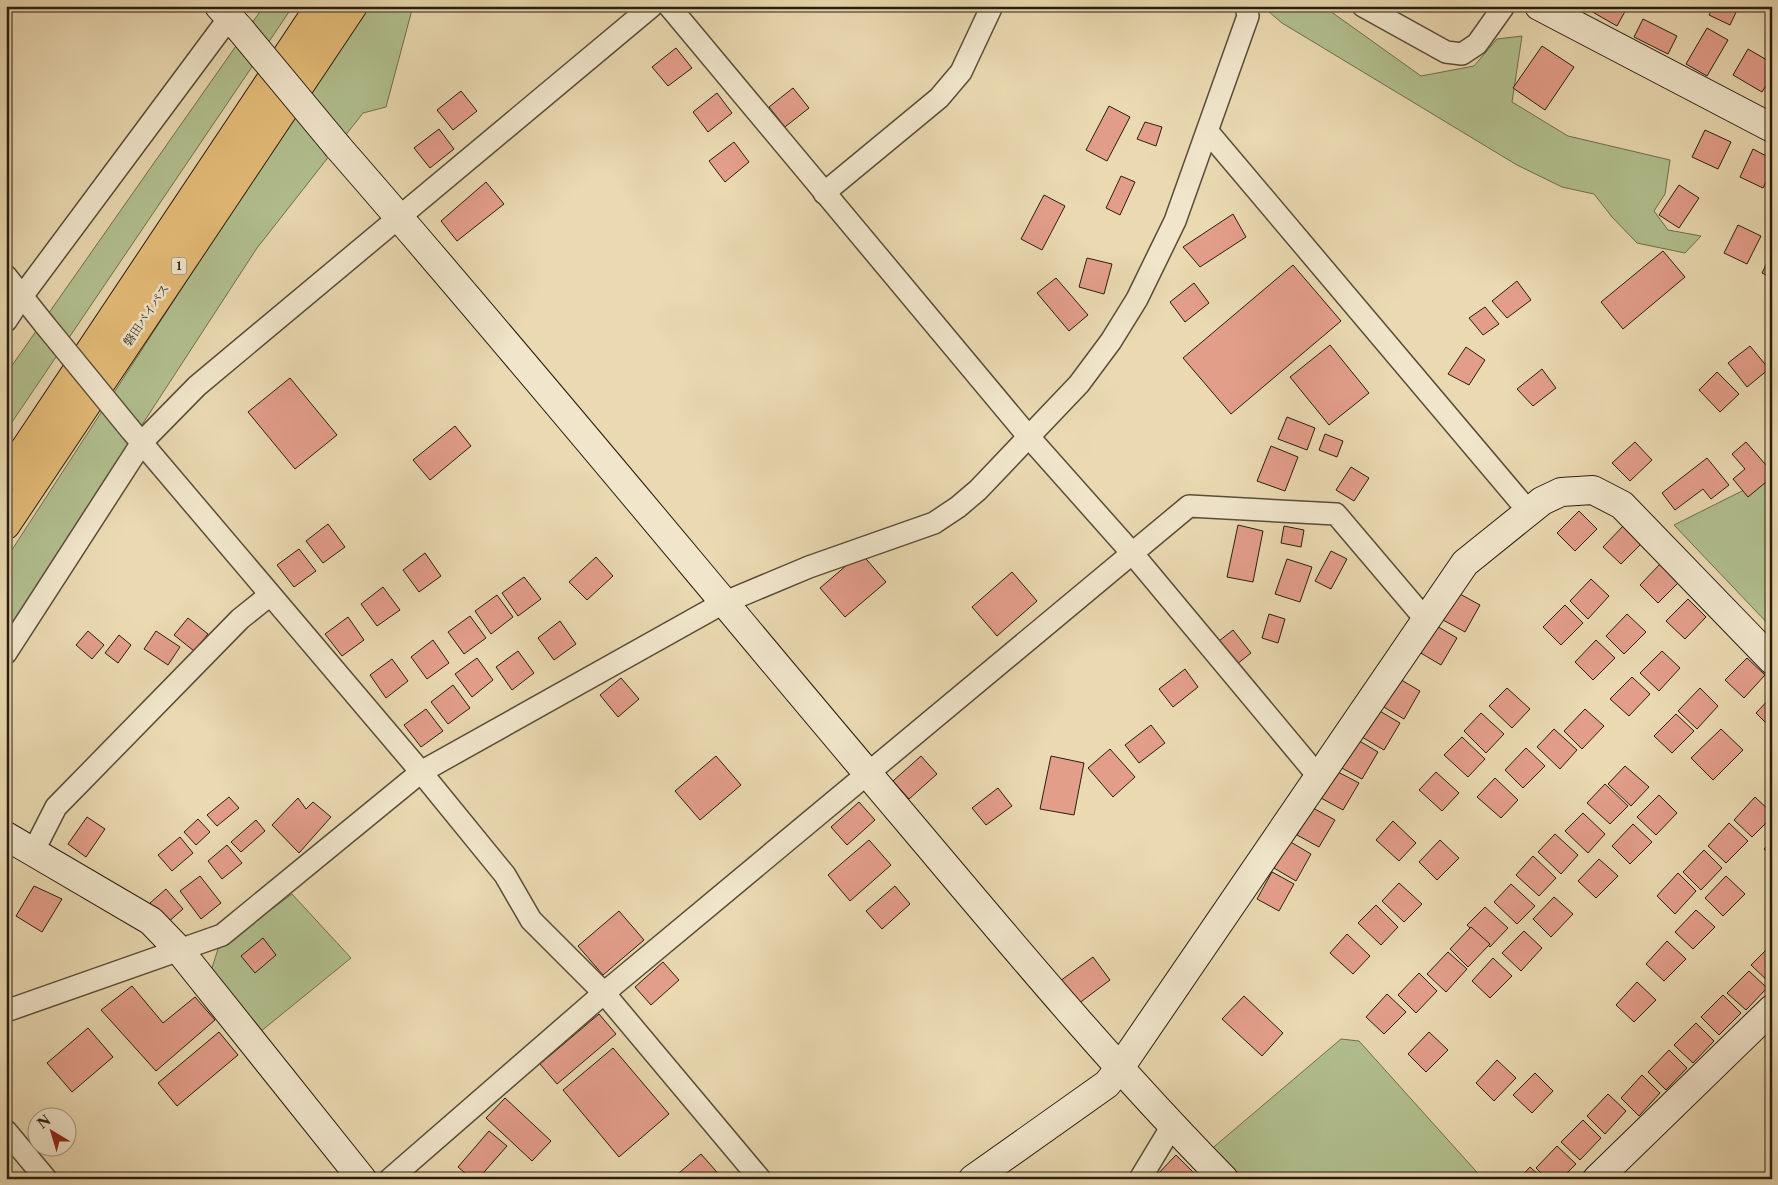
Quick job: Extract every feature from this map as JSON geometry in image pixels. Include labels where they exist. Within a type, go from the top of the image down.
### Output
[{"type":"highway","name":"1","points":[[6,477],[320,6]]},
{"type":"highway","name":"磐田バイパス","points":[[6,525],[353,6]]},
{"type":"street","points":[[6,653],[137,435],[652,6]]},
{"type":"street","points":[[669,6],[1028,436],[1132,553],[1318,776]]},
{"type":"street","points":[[824,193],[939,98],[960,72],[992,6]]},
{"type":"street","points":[[6,1012],[222,935],[421,772],[722,603],[809,567],[934,522],[978,490],[1079,384],[1111,342],[1137,299],[1175,221],[1248,16],[1246,6]]},
{"type":"street","points":[[1363,6],[1446,52],[1462,54],[1477,44],[1504,6]]},
{"type":"street","points":[[1539,6],[1772,128]]},
{"type":"street","points":[[6,321],[23,295],[231,15],[338,147],[868,775],[1119,1069],[1224,1179]]},
{"type":"street","points":[[1208,132],[1529,512]]},
{"type":"street","points":[[6,276],[270,596],[421,772],[504,875],[531,920],[604,993],[760,1179]]},
{"type":"street","points":[[973,1179],[1107,1084],[1465,564],[1542,501],[1561,492],[1593,490],[1622,504],[1772,660]]},
{"type":"street","points":[[390,1179],[604,993],[1189,506],[1336,514],[1426,620]]},
{"type":"street","points":[[33,852],[56,807],[240,619],[270,596]]},
{"type":"street","points":[[6,836],[151,921],[179,950],[362,1179]]},
{"type":"street","points":[[1597,1179],[1772,1009]]},
{"type":"street","points":[[1140,1179],[1172,1126]]},
{"type":"street","points":[[6,1131],[46,1179]]},
{"type":"green space","points":[[264,6],[293,6],[6,431],[6,374]]},
{"type":"green space","points":[[365,6],[413,6],[386,107],[363,113],[257,248],[6,634],[6,559]]},
{"type":"green space","points":[[1262,6],[1323,6],[1421,76],[1474,66],[1497,39],[1522,36],[1512,102],[1568,136],[1670,160],[1665,194],[1654,211],[1668,230],[1701,236],[1685,253],[1637,243],[1612,217],[1594,194],[1562,187],[1517,165],[1282,23]]},
{"type":"green space","points":[[1772,476],[1772,628],[1674,525]]},
{"type":"green space","points":[[292,894],[351,958],[260,1032],[211,971],[218,949]]},
{"type":"green space","points":[[1341,1039],[1359,1041],[1483,1179],[1224,1179],[1202,1157]]},
{"type":"building","points":[[1591,6],[1628,6],[1617,26],[1589,10]]},
{"type":"building","points":[[1714,6],[1739,6],[1730,25],[1709,15]]},
{"type":"building","points":[[1643,19],[1677,36],[1668,54],[1634,37]]},
{"type":"building","points":[[1707,28],[1728,40],[1707,76],[1686,64]]},
{"type":"building","points":[[1542,46],[1574,67],[1545,110],[1513,88]]},
{"type":"building","points":[[676,48],[692,68],[668,86],[652,67]]},
{"type":"building","points":[[1748,49],[1772,63],[1772,76],[1762,92],[1733,75]]},
{"type":"building","points":[[793,88],[809,108],[785,127],[769,107]]},
{"type":"building","points":[[461,91],[477,111],[453,130],[437,110]]},
{"type":"building","points":[[717,93],[732,113],[708,132],[693,112]]},
{"type":"building","points":[[1109,106],[1130,117],[1107,161],[1086,150]]},
{"type":"building","points":[[1145,122],[1162,127],[1156,146],[1137,139]]},
{"type":"building","points":[[439,129],[454,149],[430,168],[414,148]]},
{"type":"building","points":[[1705,130],[1731,142],[1718,169],[1692,157]]},
{"type":"building","points":[[734,142],[749,162],[725,182],[709,161]]},
{"type":"building","points":[[1753,149],[1772,159],[1772,170],[1763,188],[1740,177]]},
{"type":"building","points":[[1121,176],[1135,182],[1120,215],[1106,208]]},
{"type":"building","points":[[486,182],[504,204],[457,241],[441,221]]},
{"type":"building","points":[[1679,185],[1699,198],[1679,228],[1659,215]]},
{"type":"building","points":[[1044,195],[1065,206],[1042,250],[1021,239]]},
{"type":"building","points":[[1233,214],[1246,237],[1200,267],[1183,247]]},
{"type":"building","points":[[1738,225],[1761,236],[1747,264],[1724,253]]},
{"type":"building","points":[[1663,251],[1685,277],[1623,329],[1601,302]]},
{"type":"building","points":[[1772,253],[1772,278],[1762,273]]},
{"type":"building","points":[[1087,258],[1112,264],[1104,294],[1079,287]]},
{"type":"building","points":[[1293,265],[1341,321],[1231,414],[1183,358]]},
{"type":"building","points":[[1056,278],[1088,315],[1069,331],[1037,293]]},
{"type":"building","points":[[1517,281],[1531,300],[1507,318],[1492,301]]},
{"type":"building","points":[[1194,283],[1209,303],[1185,322],[1170,302]]},
{"type":"building","points":[[1485,307],[1499,324],[1483,335],[1469,318]]},
{"type":"building","points":[[1330,345],[1369,393],[1329,425],[1290,377]]},
{"type":"building","points":[[1750,346],[1769,369],[1747,387],[1728,363]]},
{"type":"building","points":[[1466,347],[1485,360],[1469,385],[1448,374]]},
{"type":"building","points":[[1542,369],[1556,388],[1533,406],[1517,389]]},
{"type":"building","points":[[1717,372],[1739,394],[1720,412],[1699,390]]},
{"type":"building","points":[[290,378],[337,435],[295,469],[248,412]]},
{"type":"building","points":[[1287,417],[1315,428],[1307,450],[1278,439]]},
{"type":"building","points":[[455,426],[471,446],[430,480],[413,460]]},
{"type":"building","points":[[1325,434],[1343,441],[1337,457],[1319,450]]},
{"type":"building","points":[[1635,442],[1652,460],[1630,481],[1612,463]]},
{"type":"building","points":[[1746,442],[1772,472],[1772,477],[1748,497],[1733,479],[1745,469],[1732,454]]},
{"type":"building","points":[[1271,446],[1298,457],[1285,491],[1257,481]]},
{"type":"building","points":[[1707,458],[1729,485],[1711,499],[1703,489],[1675,510],[1662,493]]},
{"type":"building","points":[[1351,467],[1369,478],[1354,501],[1336,490]]},
{"type":"building","points":[[1579,511],[1597,529],[1575,551],[1557,533]]},
{"type":"building","points":[[328,524],[345,547],[323,563],[306,541]]},
{"type":"building","points":[[1625,524],[1643,542],[1621,564],[1603,547]]},
{"type":"building","points":[[1238,525],[1263,531],[1253,582],[1227,577]]},
{"type":"building","points":[[1284,526],[1304,530],[1301,547],[1281,543]]},
{"type":"building","points":[[299,549],[316,571],[294,587],[277,565]]},
{"type":"building","points":[[1331,551],[1347,559],[1331,589],[1315,581]]},
{"type":"building","points":[[425,553],[441,576],[419,592],[403,570]]},
{"type":"building","points":[[861,553],[886,582],[845,617],[820,588]]},
{"type":"building","points":[[596,557],[613,576],[587,600],[569,582]]},
{"type":"building","points":[[1287,559],[1312,567],[1300,602],[1275,594]]},
{"type":"building","points":[[1661,563],[1680,581],[1658,603],[1640,585]]},
{"type":"building","points":[[1012,572],[1037,601],[997,636],[972,607]]},
{"type":"building","points":[[524,577],[541,599],[518,616],[502,593]]},
{"type":"building","points":[[1591,579],[1609,596],[1588,619],[1570,601]]},
{"type":"building","points":[[383,587],[400,610],[377,626],[361,604]]},
{"type":"building","points":[[1458,593],[1480,605],[1465,632],[1443,620]]},
{"type":"building","points":[[497,595],[513,617],[491,634],[475,611]]},
{"type":"building","points":[[1688,599],[1706,617],[1685,639],[1666,621]]},
{"type":"building","points":[[1565,605],[1583,623],[1561,645],[1543,627]]},
{"type":"building","points":[[1269,614],[1285,619],[1278,643],[1262,638]]},
{"type":"building","points":[[1627,614],[1646,632],[1624,654],[1606,636]]},
{"type":"building","points":[[470,616],[486,638],[464,654],[448,632]]},
{"type":"building","points":[[348,617],[364,640],[342,656],[325,634]]},
{"type":"building","points":[[188,618],[208,634],[194,651],[174,635]]},
{"type":"building","points":[[560,621],[576,644],[554,660],[538,638]]},
{"type":"building","points":[[1435,625],[1457,638],[1441,665],[1419,652]]},
{"type":"building","points":[[1233,630],[1251,653],[1237,664],[1219,641]]},
{"type":"building","points":[[88,631],[104,645],[92,659],[76,645]]},
{"type":"building","points":[[156,631],[180,647],[168,665],[144,649]]},
{"type":"building","points":[[119,635],[131,645],[118,663],[105,653]]},
{"type":"building","points":[[433,640],[449,663],[427,679],[411,657]]},
{"type":"building","points":[[1596,640],[1615,658],[1593,680],[1575,662]]},
{"type":"building","points":[[518,651],[534,673],[512,690],[496,667]]},
{"type":"building","points":[[1662,651],[1680,668],[1659,691],[1640,673]]},
{"type":"building","points":[[477,658],[493,680],[472,697],[455,674]]},
{"type":"building","points":[[1747,658],[1765,675],[1744,698],[1725,680]]},
{"type":"building","points":[[392,659],[408,681],[386,698],[370,675]]},
{"type":"building","points":[[1185,669],[1198,687],[1173,707],[1159,689]]},
{"type":"building","points":[[1632,677],[1650,694],[1629,716],[1610,699]]},
{"type":"building","points":[[621,678],[639,699],[618,717],[600,695]]},
{"type":"building","points":[[1398,678],[1420,691],[1404,719],[1382,706]]},
{"type":"building","points":[[453,685],[470,708],[448,724],[431,702]]},
{"type":"building","points":[[1507,688],[1530,709],[1512,728],[1489,706]]},
{"type":"building","points":[[1700,688],[1718,706],[1697,729],[1678,711]]},
{"type":"building","points":[[1772,696],[1772,729],[1756,713]]},
{"type":"building","points":[[426,709],[443,731],[421,747],[404,725]]},
{"type":"building","points":[[1585,709],[1604,726],[1582,749],[1564,731]]},
{"type":"building","points":[[1378,710],[1400,723],[1384,750],[1362,737]]},
{"type":"building","points":[[1481,713],[1504,734],[1486,753],[1464,731]]},
{"type":"building","points":[[1676,714],[1694,731],[1672,753],[1654,736]]},
{"type":"building","points":[[1151,725],[1165,743],[1139,763],[1125,745]]},
{"type":"building","points":[[1554,729],[1577,750],[1560,769],[1537,747]]},
{"type":"building","points":[[1721,729],[1743,750],[1713,780],[1691,758]]},
{"type":"building","points":[[1462,737],[1485,759],[1468,777],[1444,755]]},
{"type":"building","points":[[1356,739],[1378,752],[1362,779],[1340,767]]},
{"type":"building","points":[[1526,748],[1545,766],[1523,788],[1505,770]]},
{"type":"building","points":[[1110,749],[1135,777],[1113,797],[1088,768]]},
{"type":"building","points":[[716,756],[741,785],[700,820],[675,791]]},
{"type":"building","points":[[921,756],[937,774],[909,799],[893,781]]},
{"type":"building","points":[[1051,756],[1084,763],[1074,815],[1040,809]]},
{"type":"building","points":[[1625,766],[1649,787],[1631,806],[1608,784]]},
{"type":"building","points":[[1336,771],[1359,783],[1343,810],[1321,798]]},
{"type":"building","points":[[1436,772],[1459,793],[1442,811],[1419,790]]},
{"type":"building","points":[[1495,778],[1518,800],[1501,818],[1477,797]]},
{"type":"building","points":[[1605,784],[1628,806],[1610,824],[1587,803]]},
{"type":"building","points":[[998,788],[1012,806],[986,825],[972,808]]},
{"type":"building","points":[[1659,795],[1677,813],[1656,835],[1637,817]]},
{"type":"building","points":[[229,797],[239,808],[217,826],[207,815]]},
{"type":"building","points":[[1755,797],[1772,813],[1772,817],[1752,837],[1734,820]]},
{"type":"building","points":[[298,798],[306,809],[313,802],[331,817],[299,853],[272,825]]},
{"type":"building","points":[[859,802],[875,820],[847,845],[831,827]]},
{"type":"building","points":[[1313,808],[1335,820],[1319,847],[1297,835]]},
{"type":"building","points":[[1583,813],[1605,834],[1588,853],[1565,831]]},
{"type":"building","points":[[87,817],[105,829],[86,857],[68,844]]},
{"type":"building","points":[[198,819],[210,832],[196,845],[184,832]]},
{"type":"building","points":[[256,820],[265,831],[241,852],[231,842]]},
{"type":"building","points":[[1393,821],[1416,843],[1399,861],[1376,840]]},
{"type":"building","points":[[1729,823],[1748,841],[1726,863],[1708,846]]},
{"type":"building","points":[[1633,824],[1652,842],[1630,864],[1612,846]]},
{"type":"building","points":[[1555,834],[1578,855],[1561,874],[1538,852]]},
{"type":"building","points":[[180,837],[193,853],[172,871],[158,855]]},
{"type":"building","points":[[869,840],[891,865],[850,901],[828,875]]},
{"type":"building","points":[[1440,840],[1459,858],[1437,880],[1419,862]]},
{"type":"building","points":[[1289,841],[1311,854],[1296,881],[1274,868]]},
{"type":"building","points":[[1772,841],[1772,857],[1764,849]]},
{"type":"building","points":[[227,845],[242,863],[222,879],[208,861]]},
{"type":"building","points":[[1704,850],[1722,868],[1701,890],[1683,872]]},
{"type":"building","points":[[1533,856],[1556,878],[1539,896],[1516,875]]},
{"type":"building","points":[[1599,859],[1618,876],[1596,898],[1578,881]]},
{"type":"building","points":[[1272,872],[1294,884],[1279,911],[1257,899]]},
{"type":"building","points":[[1678,873],[1696,891],[1675,914],[1657,896]]},
{"type":"building","points":[[200,876],[221,903],[201,919],[180,891]]},
{"type":"building","points":[[1726,876],[1745,894],[1723,916],[1705,898]]},
{"type":"building","points":[[1399,883],[1422,904],[1404,922],[1382,901]]},
{"type":"building","points":[[1511,884],[1535,906],[1517,924],[1494,902]]},
{"type":"building","points":[[34,886],[62,899],[42,932],[16,916]]},
{"type":"building","points":[[895,886],[910,904],[882,929],[866,911]]},
{"type":"building","points":[[166,889],[183,909],[167,923],[150,903]]},
{"type":"building","points":[[1554,897],[1573,914],[1551,937],[1533,919]]},
{"type":"building","points":[[1376,905],[1398,927],[1381,945],[1358,923]]},
{"type":"building","points":[[1485,907],[1508,928],[1490,947],[1467,925]]},
{"type":"building","points":[[1696,910],[1715,927],[1693,949],[1675,932]]},
{"type":"building","points":[[619,911],[644,940],[603,975],[578,946]]},
{"type":"building","points":[[1471,927],[1490,944],[1468,967],[1450,949]]},
{"type":"building","points":[[1524,931],[1542,948],[1521,971],[1502,953]]},
{"type":"building","points":[[1347,934],[1370,956],[1353,974],[1330,953]]},
{"type":"building","points":[[263,938],[276,955],[255,973],[241,956]]},
{"type":"building","points":[[1667,941],[1686,959],[1664,981],[1646,964]]},
{"type":"building","points":[[1772,944],[1772,981],[1770,983],[1751,965]]},
{"type":"building","points":[[1448,952],[1467,969],[1446,992],[1427,974]]},
{"type":"building","points":[[1093,957],[1110,980],[1078,1004],[1060,981]]},
{"type":"building","points":[[1493,958],[1512,976],[1490,998],[1472,981]]},
{"type":"building","points":[[663,962],[679,980],[651,1005],[635,987]]},
{"type":"building","points":[[1749,971],[1767,988],[1746,1010],[1727,993]]},
{"type":"building","points":[[1419,973],[1437,991],[1416,1013],[1398,995]]},
{"type":"building","points":[[1637,982],[1656,1000],[1634,1022],[1616,1005]]},
{"type":"building","points":[[132,986],[163,1023],[195,997],[215,1020],[156,1071],[101,1010]]},
{"type":"building","points":[[1387,994],[1406,1012],[1384,1034],[1366,1017]]},
{"type":"building","points":[[1723,995],[1741,1013],[1719,1035],[1701,1017]]},
{"type":"building","points":[[1244,996],[1283,1033],[1262,1056],[1222,1019]]},
{"type":"building","points":[[599,1014],[616,1034],[557,1084],[540,1064]]},
{"type":"building","points":[[1696,1023],[1714,1041],[1693,1063],[1674,1045]]},
{"type":"building","points":[[88,1028],[113,1057],[72,1092],[47,1063]]},
{"type":"building","points":[[219,1032],[238,1055],[177,1106],[158,1083]]},
{"type":"building","points":[[1429,1032],[1448,1050],[1426,1072],[1408,1054]]},
{"type":"building","points":[[613,1048],[669,1114],[619,1157],[563,1090]]},
{"type":"building","points":[[1669,1050],[1687,1068],[1666,1090],[1648,1072]]},
{"type":"building","points":[[1497,1060],[1516,1078],[1494,1101],[1476,1083]]},
{"type":"building","points":[[1535,1073],[1553,1091],[1532,1113],[1513,1095]]},
{"type":"building","points":[[1642,1075],[1660,1093],[1639,1116],[1621,1098]]},
{"type":"building","points":[[1608,1094],[1626,1111],[1605,1134],[1587,1116]]},
{"type":"building","points":[[505,1098],[551,1141],[532,1161],[486,1118]]},
{"type":"building","points":[[1583,1120],[1601,1138],[1580,1160],[1561,1142]]},
{"type":"building","points":[[489,1131],[507,1146],[478,1179],[472,1179],[458,1167]]},
{"type":"building","points":[[1557,1146],[1576,1164],[1561,1179],[1547,1179],[1536,1168]]},
{"type":"building","points":[[701,1154],[723,1179],[672,1179]]},
{"type":"building","points":[[1176,1155],[1194,1173],[1189,1179],[1156,1179],[1155,1177]]},
{"type":"building","points":[[1530,1167],[1543,1179],[1519,1179]]},
{"type":"building","points":[[1061,1174],[1070,1179],[1059,1179]]}]
